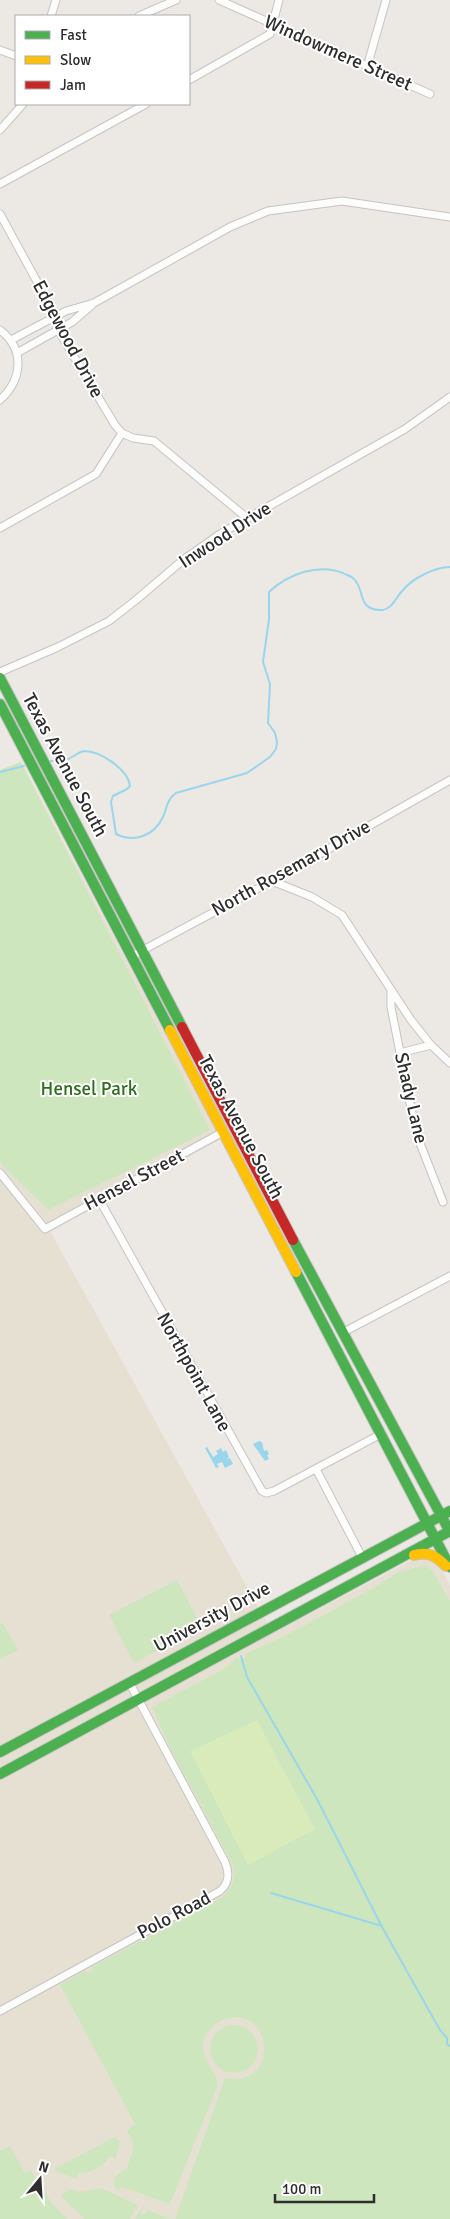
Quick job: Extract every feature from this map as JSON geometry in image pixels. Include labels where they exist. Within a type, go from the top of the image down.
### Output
[{"type":"main road","name":"Texas Avenue South","points":[[0,678],[342,1333],[446,1513],[450,1532]]},
{"type":"main road","points":[[0,694],[28,745],[40,755]]},
{"type":"main road","name":"Texas Avenue South","points":[[0,704],[429,1523],[450,1567]]},
{"type":"main road","points":[[223,1132],[232,1136],[258,1186],[266,1190]]},
{"type":"main road","name":"University Drive","points":[[0,1752],[446,1513]]},
{"type":"main road","name":"University Drive","points":[[0,1774],[450,1532]]},
{"type":"main road","points":[[398,1559],[428,1553],[439,1558],[450,1571]]},
{"type":"street","points":[[51,15],[56,0]]},
{"type":"street","points":[[141,15],[176,0]]},
{"type":"street","name":"Windowmere Street","points":[[219,0],[430,94]]},
{"type":"street","points":[[190,79],[270,34],[274,25],[279,0]]},
{"type":"street","points":[[367,67],[386,0]]},
{"type":"street","points":[[0,50],[15,56]]},
{"type":"street","points":[[0,130],[22,105]]},
{"type":"street","points":[[0,184],[144,105]]},
{"type":"street","points":[[14,347],[24,333],[56,316],[94,303],[230,227],[268,212],[342,201],[450,217]]},
{"type":"street","name":"Edgewood Drive","points":[[0,214],[56,316],[58,330],[115,425],[122,432]]},
{"type":"street","points":[[14,347],[58,330],[78,318],[94,303]]},
{"type":"street","points":[[1,330],[24,333]]},
{"type":"street","points":[[0,400],[9,389],[19,367],[14,347],[1,330]]},
{"type":"street","name":"Inwood Drive","points":[[0,672],[58,647],[109,620],[183,560],[247,518],[405,429],[450,397]]},
{"type":"street","points":[[0,528],[96,474],[122,432],[133,438],[154,441],[247,518]]},
{"type":"street","name":"North Rosemary Drive","points":[[132,956],[272,882],[450,780]]},
{"type":"street","points":[[272,882],[312,896],[342,916],[373,961],[391,992],[431,1046],[450,1063]]},
{"type":"street","name":"Shady Lane","points":[[391,992],[391,1007],[416,1133],[443,1202]]},
{"type":"street","points":[[400,1053],[431,1046]]},
{"type":"street","name":"Hensel Street","points":[[0,1173],[45,1229],[223,1132]]},
{"type":"street","name":"Northpoint Lane","points":[[99,1199],[259,1488],[270,1493],[316,1468]]},
{"type":"street","points":[[342,1333],[450,1276]]},
{"type":"street","points":[[362,1557],[316,1468],[381,1434]]},
{"type":"street","name":"Polo Road","points":[[0,2011],[220,1891],[226,1884],[228,1875],[225,1862],[129,1682]]},
{"type":"shaded area","points":[[21,762],[221,1139],[50,1231],[273,1634],[414,1559],[426,1556],[438,1563],[450,1585],[450,2219],[0,2219],[0,770]]},
{"type":"green space","name":"Hensel Park","points":[[21,762],[210,1130],[48,1210],[0,1163],[0,770]]},
{"type":"green space","points":[[425,1565],[432,1570],[450,1601],[450,2219],[175,2219],[225,2078],[243,2078],[255,2071],[262,2060],[264,2047],[261,2034],[253,2023],[241,2018],[225,2019],[215,2025],[207,2034],[203,2048],[204,2055],[215,2075],[217,2087],[170,2204],[122,2187],[118,2190],[114,2185],[114,2178],[127,2168],[133,2143],[127,2131],[135,2124],[60,1985],[85,1971],[87,1973],[93,1970],[92,1967],[224,1896],[233,1882],[233,1865],[170,1748],[152,1707],[222,1670],[238,1657],[240,1660],[246,1657],[245,1654],[287,1635],[377,1586],[398,1572]]},
{"type":"green space","points":[[177,1580],[202,1627],[134,1663],[109,1615]]},
{"type":"green space","points":[[3,1623],[18,1650],[0,1659],[0,1624]]},
{"type":"green space","points":[[257,1720],[315,1829],[248,1865],[190,1751]]},
{"type":"green space","points":[[234,2025],[243,2027],[251,2032],[256,2040],[258,2049],[256,2058],[251,2066],[243,2071],[234,2073],[225,2071],[217,2066],[212,2058],[210,2049],[212,2040],[217,2032],[225,2027]]},
{"type":"green space","points":[[114,2137],[120,2142],[116,2158],[110,2156],[104,2164],[96,2169],[78,2173],[76,2179],[53,2170]]},
{"type":"green space","points":[[10,2146],[25,2173],[31,2171],[53,2205],[68,2219],[0,2219],[0,2151]]},
{"type":"green space","points":[[101,2188],[138,2205],[130,2219],[85,2219],[61,2196],[69,2189],[82,2192]]},
{"type":"green space","points":[[143,2206],[141,2214],[145,2215],[147,2210],[171,2219],[135,2219]]},
{"type":"water","points":[[259,1441],[262,1442],[264,1451],[267,1450],[269,1454],[267,1455],[269,1459],[265,1461],[253,1444]]},
{"type":"water","points":[[207,1447],[213,1457],[218,1454],[216,1451],[221,1448],[223,1452],[226,1450],[229,1457],[226,1459],[230,1458],[233,1464],[225,1468],[222,1462],[217,1464],[219,1467],[216,1468],[205,1448]]},
{"type":"waterway","points":[[50,761],[66,760],[84,751],[98,754],[119,767],[130,786],[113,796],[111,802],[116,834],[130,838],[143,836],[159,824],[169,801],[176,793],[247,773],[270,757],[276,749],[275,733],[268,723],[270,684],[263,662],[269,619],[269,592],[294,575],[314,570],[333,570],[353,578],[368,607],[381,610],[391,606],[400,593],[418,577],[431,571],[450,567]]},
{"type":"waterway","points":[[0,772],[24,766]]},
{"type":"waterway","points":[[241,1656],[247,1677],[317,1799],[382,1927],[440,2030],[447,2038],[447,2044],[450,2046]]},
{"type":"waterway","points":[[271,1893],[382,1926]]},
{"type":"traffic: fast","points":[[0,678],[182,1027]]},
{"type":"traffic: fast","points":[[0,704],[170,1030]]},
{"type":"traffic: fast","points":[[293,1240],[450,1532]]},
{"type":"traffic: fast","points":[[296,1272],[450,1567]]},
{"type":"traffic: fast","points":[[0,1752],[450,1511]]},
{"type":"traffic: fast","points":[[0,1774],[450,1531]]},
{"type":"traffic: slow","points":[[170,1030],[296,1272]]},
{"type":"traffic: slow","points":[[414,1555],[432,1555],[446,1566]]},
{"type":"traffic: jam","points":[[182,1027],[293,1240]]}]
